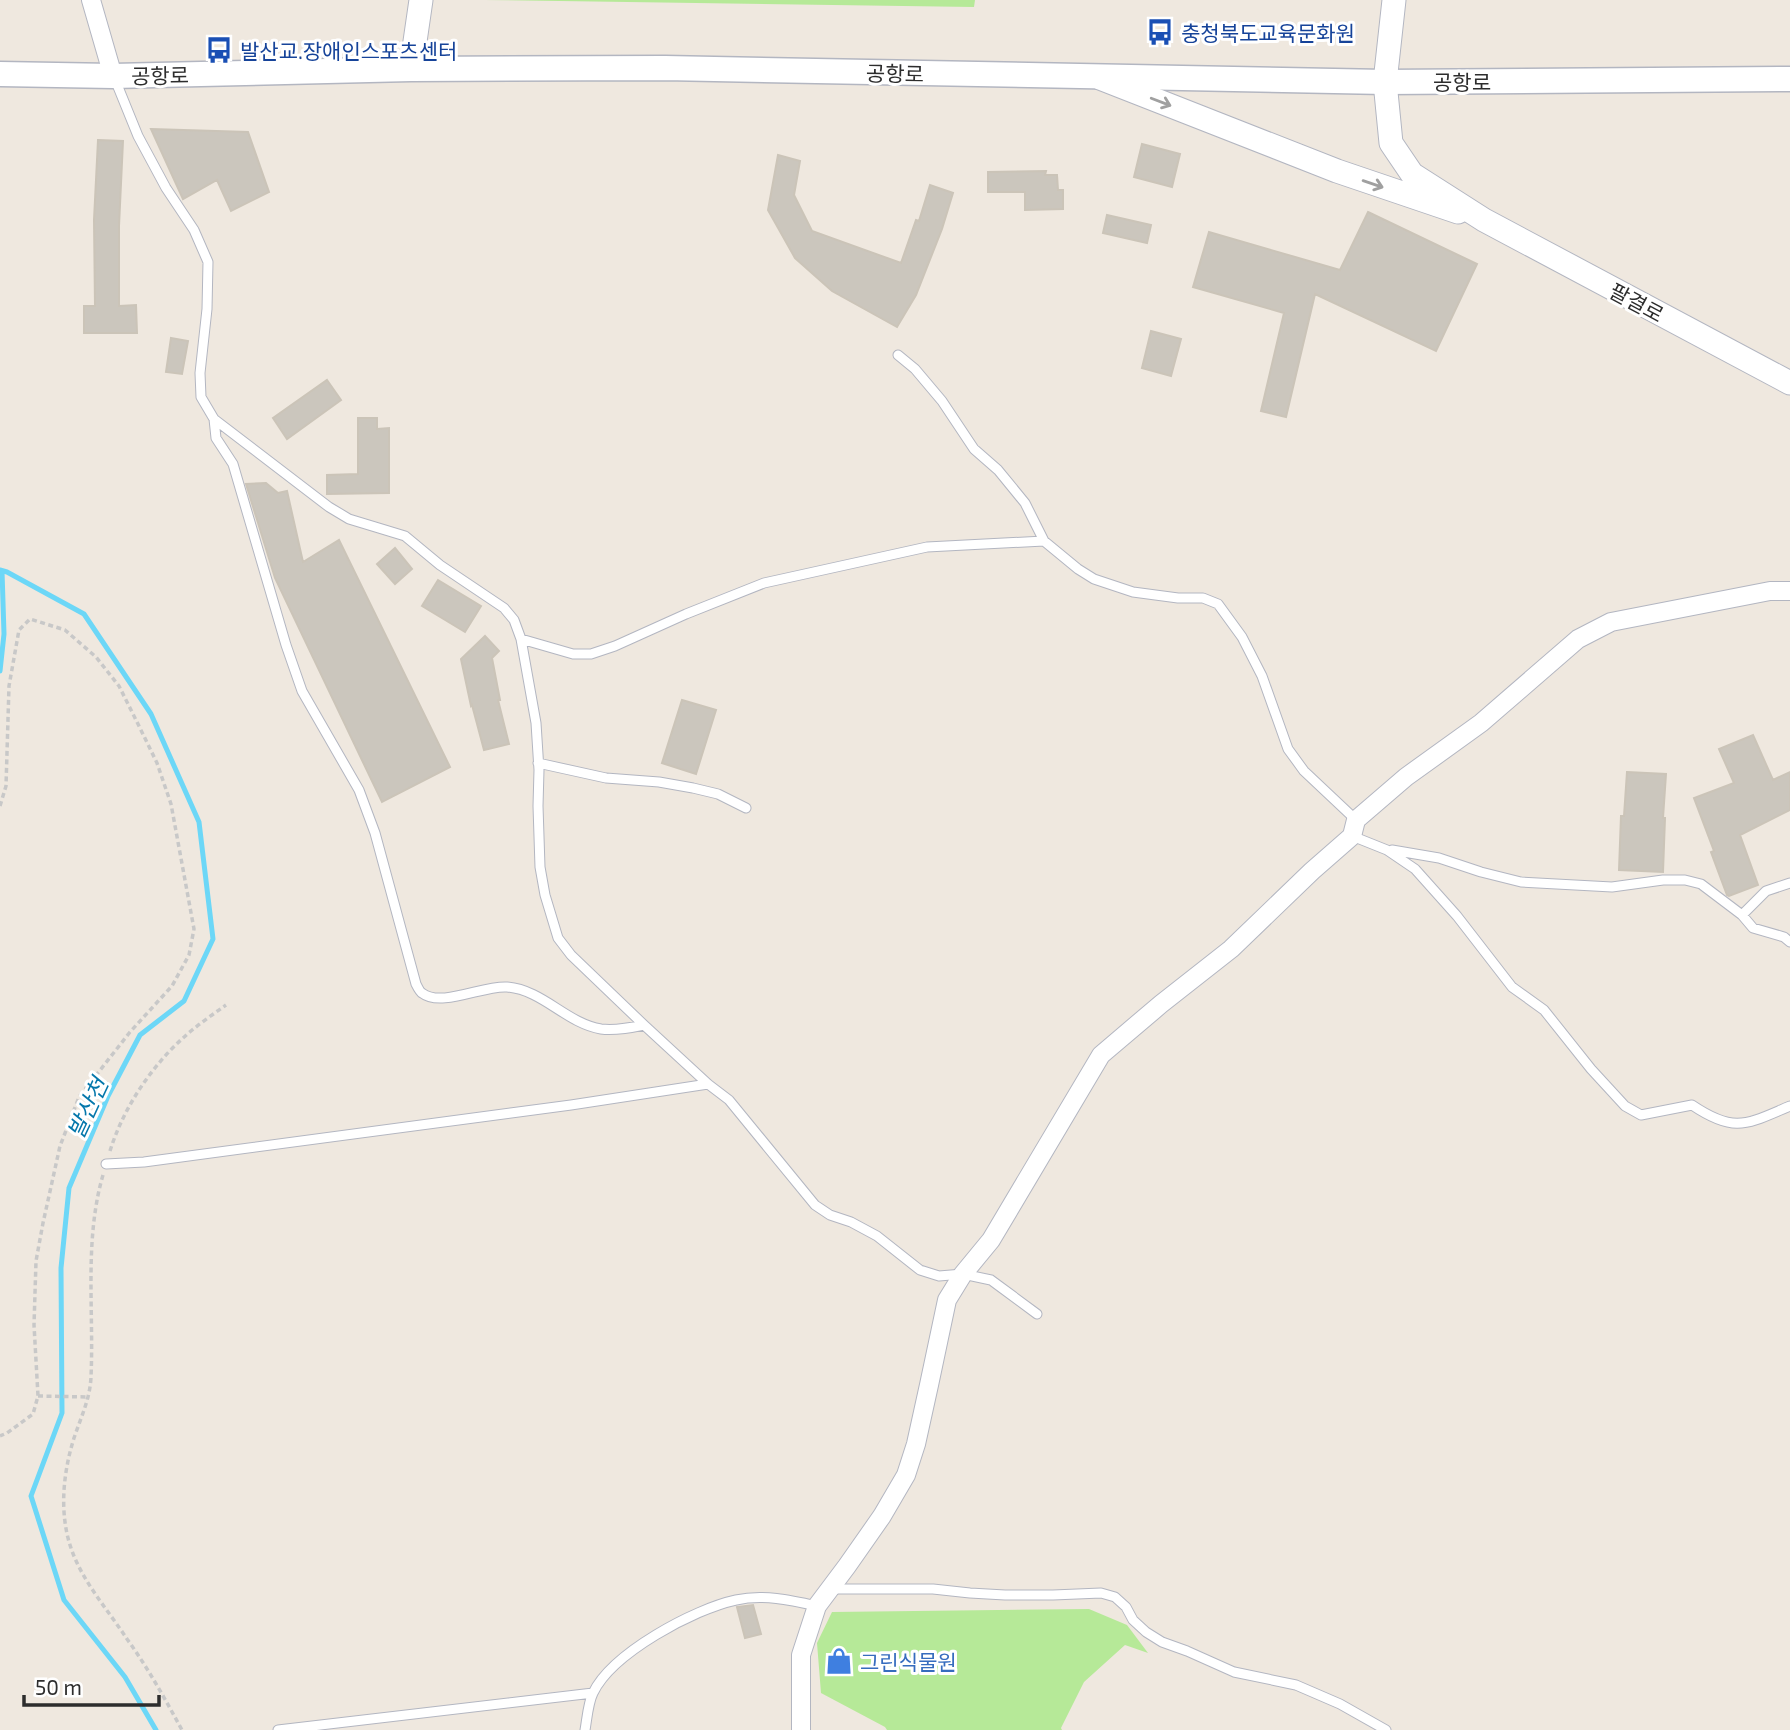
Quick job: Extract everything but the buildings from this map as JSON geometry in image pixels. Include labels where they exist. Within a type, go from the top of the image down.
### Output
[{"type":"main road","name":"공항로","points":[[0,74],[113,76],[411,69],[665,68],[1385,82],[1790,79]]},
{"type":"street","points":[[91,0],[113,76]]},
{"type":"street","points":[[411,69],[421,0]]},
{"type":"street","points":[[1395,0],[1385,82],[1391,143],[1412,174],[1484,220]]},
{"type":"street","points":[[1097,77],[1337,171],[1484,220]]},
{"type":"street","name":"팔결로","points":[[1484,220],[1790,383]]},
{"type":"street","points":[[801,1730],[800,1655],[817,1606],[882,1516],[906,1475],[916,1444],[947,1300],[963,1274],[991,1240],[1101,1055],[1231,949],[1406,777],[1481,723],[1578,639],[1611,622],[1770,591],[1790,592]]},
{"type":"lane","points":[[113,76],[138,136],[166,188],[194,230],[208,262],[207,309],[200,373],[201,397],[214,419],[329,507],[349,519],[405,536],[440,565],[504,608],[514,620],[536,723],[540,867],[558,938],[571,955],[644,1025],[729,1100],[815,1205],[830,1215],[851,1222],[877,1236],[920,1270],[939,1276],[963,1274],[991,1280],[1037,1314]]},
{"type":"lane","points":[[898,355],[915,369],[942,401],[974,449],[998,470],[1025,503],[1045,541],[1078,569],[1094,579],[1133,592],[1178,598],[1203,598],[1218,604],[1242,636],[1262,676],[1288,749],[1304,771],[1354,828],[1415,869],[1457,916],[1512,987],[1544,1010],[1591,1069],[1625,1106],[1641,1115],[1692,1104],[1706,1114],[1728,1123],[1748,1123],[1790,1106]]},
{"type":"lane","points":[[214,419],[216,438],[233,464],[302,691],[359,790],[375,833],[416,984],[421,992],[435,998],[506,987],[528,991],[581,1022],[601,1029],[644,1025]]},
{"type":"lane","points":[[520,639],[573,654],[591,654],[764,583],[927,547],[1045,541]]},
{"type":"lane","points":[[538,764],[606,778],[693,788],[718,794],[746,808]]},
{"type":"lane","points":[[1387,849],[1439,858],[1521,882],[1612,887],[1685,880],[1701,884],[1742,915],[1753,928],[1784,937],[1790,942]]},
{"type":"lane","points":[[1742,915],[1766,891],[1790,883]]},
{"type":"lane","points":[[106,1164],[157,1160],[571,1105],[708,1084]]},
{"type":"lane","points":[[830,1588],[933,1589],[1005,1595],[1101,1593],[1115,1597],[1126,1607],[1133,1620],[1162,1642],[1234,1672],[1296,1685],[1340,1704],[1386,1730]]},
{"type":"lane","points":[[585,1730],[593,1693],[612,1668],[637,1646],[706,1610],[737,1600],[775,1598],[817,1606]]},
{"type":"lane","points":[[278,1730],[593,1693]]},
{"type":"path","points":[[0,806],[6,786],[9,686],[19,630],[30,619],[65,630],[96,657],[119,686],[157,763],[171,804],[194,929],[189,955],[172,986],[122,1041],[79,1097],[60,1146],[36,1261],[34,1325],[38,1396],[33,1414],[0,1436]]},
{"type":"path","points":[[182,1730],[151,1673],[87,1581],[71,1548],[64,1513],[64,1476],[89,1397],[90,1269],[99,1191],[113,1142],[135,1095],[159,1063],[183,1037],[226,1004]]},
{"type":"path","points":[[38,1396],[89,1397]]},
{"type":"green space","points":[[484,0],[975,0],[974,7]]},
{"type":"green space","points":[[1089,1609],[1127,1625],[1148,1653],[1125,1645],[1084,1682],[1062,1730],[887,1730],[821,1693],[817,1643],[832,1612]]},
{"type":"waterway","name":"발산천","points":[[0,570],[84,614],[151,714],[199,822],[213,939],[184,1001],[140,1035],[108,1096],[69,1188],[61,1268],[62,1413],[31,1496],[64,1600],[125,1677],[156,1730]]},
{"type":"waterway","points":[[0,671],[4,634],[2,571]]},
{"type":"place","name":"충청북도교육문화원","points":[[1160,32]]},
{"type":"place","name":"발산교.장애인스포츠센터","points":[[219,50]]},
{"type":"place","name":"그린식물원","points":[[839,1661]]}]
